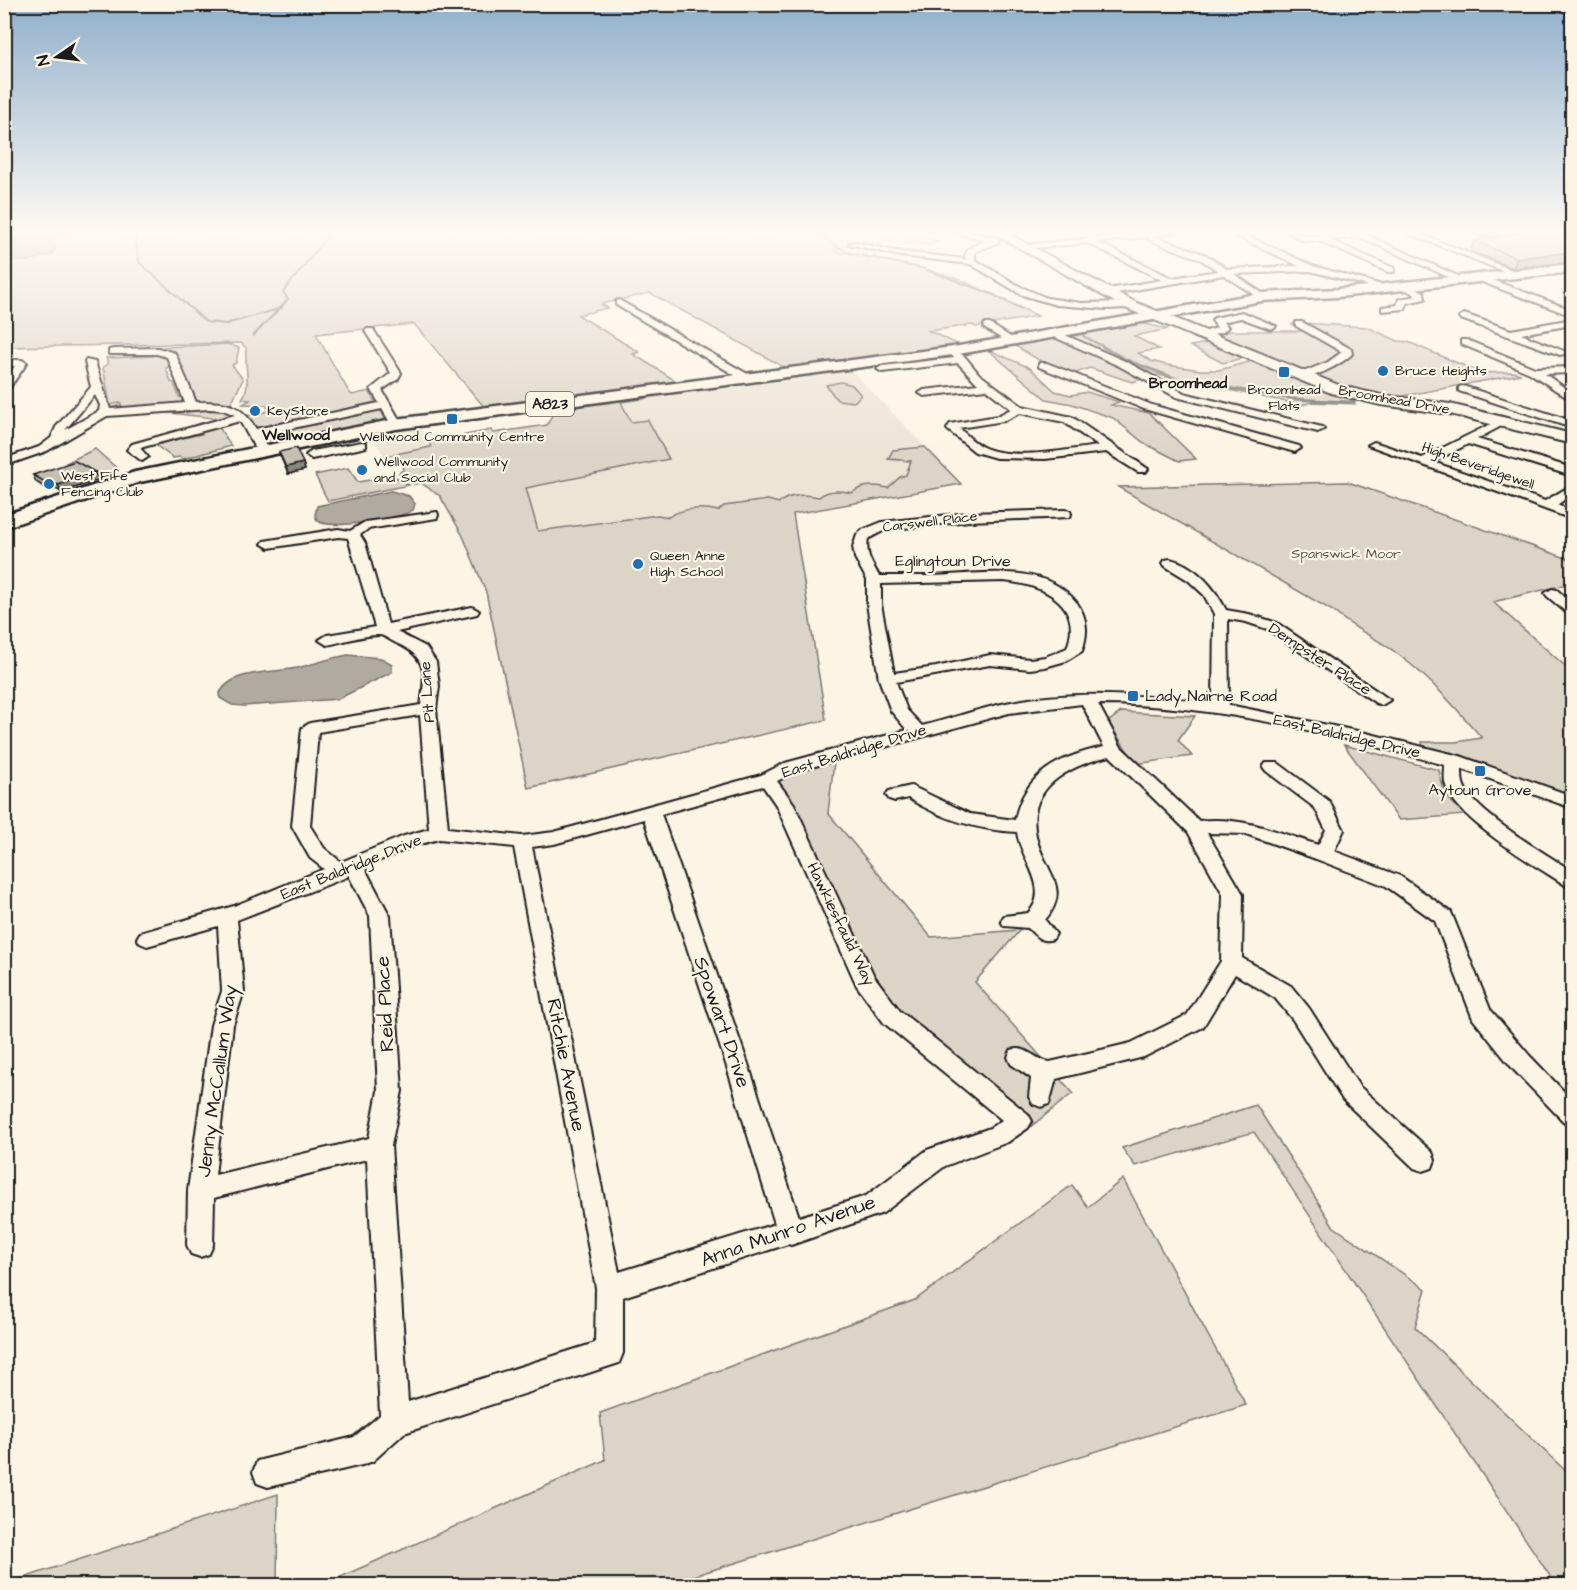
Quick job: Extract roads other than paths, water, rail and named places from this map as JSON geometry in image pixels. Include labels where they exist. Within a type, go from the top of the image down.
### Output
[{"type":"main road","name":"Broomhead Drive","points":[[1133,306],[1197,335],[1336,390],[1381,400],[1450,410],[1572,439]]},
{"type":"main road","name":"A823","points":[[4,522],[135,478],[262,450],[336,443],[396,424],[839,366],[958,355],[1012,341],[1210,306]]},
{"type":"street","points":[[624,306],[747,378]]},
{"type":"street","points":[[1385,309],[1402,306]]},
{"type":"street","points":[[1554,306],[1572,313]]},
{"type":"street","points":[[1197,335],[1220,330],[1222,327],[1217,320],[1238,315],[1271,326]]},
{"type":"street","points":[[1464,317],[1564,353]]},
{"type":"street","points":[[1509,333],[1572,322]]},
{"type":"street","points":[[1299,324],[1347,351],[1347,354],[1332,364],[1302,376]]},
{"type":"street","points":[[987,326],[1012,341]]},
{"type":"street","points":[[1552,327],[1572,334]]},
{"type":"street","points":[[370,331],[396,373],[394,377],[376,389],[396,424]]},
{"type":"street","points":[[1055,334],[1123,364],[1180,395],[1318,429]]},
{"type":"street","points":[[1453,342],[1505,364],[1529,370],[1572,370]]},
{"type":"street","points":[[1464,342],[1529,370],[1572,398]]},
{"type":"street","points":[[113,352],[158,351],[171,355],[192,407]]},
{"type":"street","points":[[882,369],[958,355],[987,386],[1018,409],[1068,419],[1142,469]]},
{"type":"street","points":[[90,362],[96,387],[105,405],[104,413]]},
{"type":"street","points":[[4,363],[22,363],[4,388]]},
{"type":"street","points":[[1043,365],[1148,407],[1295,448]]},
{"type":"street","points":[[912,390],[922,396],[987,386]]},
{"type":"street","points":[[56,440],[60,429],[96,387]]},
{"type":"street","points":[[1463,389],[1572,425]]},
{"type":"street","points":[[251,433],[386,405]]},
{"type":"street","points":[[4,463],[43,449],[104,413],[192,407],[230,407],[242,417],[262,450]]},
{"type":"street","points":[[938,428],[953,428],[1000,419],[1018,409]]},
{"type":"street","points":[[1238,432],[1262,415]]},
{"type":"street","points":[[142,458],[133,450],[136,446],[242,417]]},
{"type":"street","points":[[1423,462],[1501,422]]},
{"type":"street","points":[[953,428],[982,450],[998,454],[1069,453],[1108,448]]},
{"type":"street","points":[[1466,439],[1572,472]]},
{"type":"street","points":[[312,455],[336,443],[362,445]]},
{"type":"street","name":"High Beveridgewell","points":[[1374,445],[1572,515]]},
{"type":"street","points":[[1547,506],[1572,489]]},
{"type":"street","name":"Carswell Place","points":[[918,732],[899,711],[887,678],[874,604],[874,580],[862,558],[860,547],[862,538],[882,526],[969,517],[1065,514]]},
{"type":"street","points":[[383,630],[378,622],[356,539],[357,530],[365,526],[432,515]]},
{"type":"street","points":[[269,544],[338,533],[356,539]]},
{"type":"street","points":[[1170,563],[1193,577],[1210,593],[1221,614],[1221,708]]},
{"type":"street","name":"Eglingtoun Drive","points":[[874,580],[984,577],[1021,579],[1046,585],[1055,590],[1073,608],[1081,625],[1074,651],[1061,658],[1030,664],[990,660],[936,672],[887,678]]},
{"type":"street","points":[[1552,593],[1572,610]]},
{"type":"street","points":[[327,640],[472,610]]},
{"type":"street","name":"Dempster Place","points":[[1221,614],[1249,618],[1272,626],[1382,700]]},
{"type":"street","name":"Pit Lane","points":[[383,630],[420,650],[426,657],[431,696],[428,708],[439,833]]},
{"type":"street","points":[[1019,1057],[1036,1070],[1050,1071],[1136,1051],[1195,1021],[1231,962],[1233,894],[1195,828],[1114,750],[1087,699]]},
{"type":"street","name":"East Baldridge Drive","points":[[147,938],[227,917],[347,869],[411,840],[439,833],[522,842],[554,838],[767,779],[791,767],[1008,708],[1087,699],[1146,700],[1221,708],[1341,732],[1454,760],[1572,802]]},
{"type":"street","points":[[347,869],[317,853],[301,826],[310,728],[428,708]]},
{"type":"street","points":[[1011,921],[1040,927],[1048,899],[1047,886],[1027,841],[1024,826],[1024,813],[1029,798],[1040,782],[1054,770],[1072,761],[1114,750]]},
{"type":"street","points":[[1454,760],[1454,785],[1468,805],[1495,828],[1572,880]]},
{"type":"street","points":[[1272,767],[1323,805],[1335,830],[1323,854]]},
{"type":"street","name":"Hawkiesfauld Way","points":[[767,779],[785,804],[865,980],[892,1017],[1020,1121]]},
{"type":"street","points":[[909,790],[934,806],[971,822],[1024,826]]},
{"type":"street","name":"Spowart Drive","points":[[651,812],[791,1233]]},
{"type":"street","points":[[1195,828],[1217,825],[1248,828],[1323,854],[1393,881],[1443,916],[1481,1013],[1521,1062],[1572,1115]]},
{"type":"street","name":"Ritchie Avenue","points":[[395,1421],[609,1353],[609,1288],[522,842]]},
{"type":"street","name":"Reid Place","points":[[347,869],[380,916],[390,1091],[379,1146],[395,1421]]},
{"type":"street","name":"Jenny McCallum Way","points":[[200,1245],[201,1190],[222,1025],[233,991],[227,917]]},
{"type":"street","points":[[1231,962],[1283,992],[1301,1014],[1351,1093],[1423,1160]]},
{"type":"street","points":[[1041,1097],[1043,1076],[1050,1071]]},
{"type":"street","name":"Anna Munro Avenue","points":[[609,1288],[791,1233],[874,1205],[936,1158],[999,1135],[1020,1121]]},
{"type":"street","points":[[201,1190],[379,1146]]},
{"type":"street","points":[[268,1472],[362,1450],[395,1421]]},
{"type":"waterway","points":[[188,306],[206,322],[226,324],[279,309]]},
{"type":"waterway","points":[[1016,306],[1021,309]]},
{"type":"waterway","points":[[253,336],[279,309]]},
{"type":"waterway","points":[[1083,336],[1106,348]]},
{"type":"waterway","points":[[1103,347],[1129,361],[1179,380],[1294,399],[1349,402],[1361,400]]},
{"type":"place","name":"Bruce Heights","points":[[1383,371]]},
{"type":"place","name":"Broomhead Flats","points":[[1284,372]]},
{"type":"place","name":"KeyStore","points":[[255,411]]},
{"type":"place","name":"Wellwood Community Centre","points":[[452,419]]},
{"type":"place","name":"Wellwood Community and Social Club","points":[[362,470]]},
{"type":"place","name":"West Fife Fencing Club","points":[[49,484]]},
{"type":"place","name":"Queen Anne High School","points":[[638,564]]},
{"type":"place","name":"Lady Nairne Road","points":[[1133,696]]},
{"type":"place","name":"Aytoun Grove","points":[[1480,771]]},
{"type":"district","name":"Broomhead","points":[[1188,383]]},
{"type":"district","name":"Wellwood","points":[[296,435]]},
{"type":"park label","name":"Spanswick Moor","points":[[1346,554]]}]
